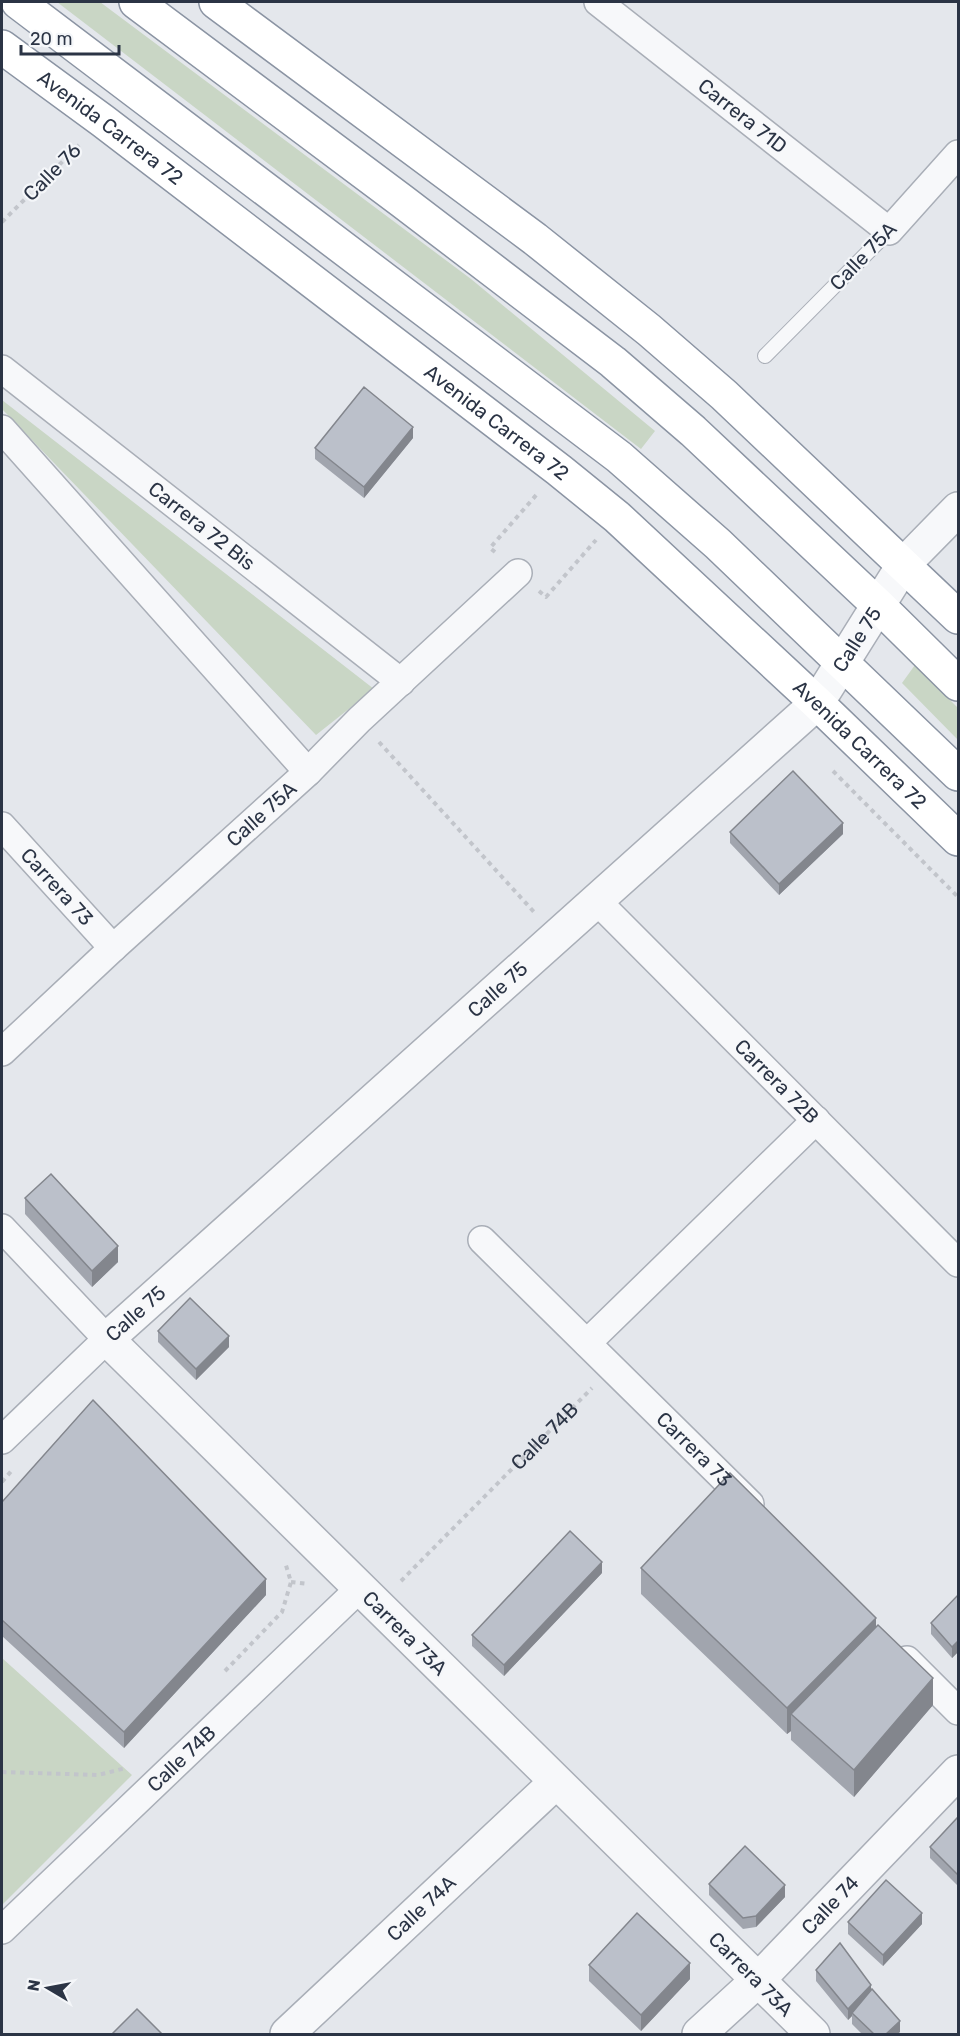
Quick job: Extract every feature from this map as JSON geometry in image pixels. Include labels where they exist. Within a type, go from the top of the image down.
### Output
[{"type":"highway","points":[[18,2],[620,457],[718,544],[843,661],[958,774]]},
{"type":"highway","points":[[136,2],[613,362],[693,431],[878,604],[958,684]]},
{"type":"highway","points":[[216,2],[535,239],[649,330],[732,403],[958,617]]},
{"type":"highway","name":"Avenida Carrera 72","points":[[2,47],[103,121],[559,470],[617,517],[817,702],[958,839]]},
{"type":"highway","points":[[401,140],[472,254]]},
{"type":"street","name":"Carrera 71D","points":[[598,2],[889,231]]},
{"type":"street","name":"Calle 75A","points":[[889,231],[958,154]]},
{"type":"street","name":"Carrera 72 Bis","points":[[2,369],[401,682]]},
{"type":"street","points":[[2,429],[308,772]]},
{"type":"street","name":"Calle 75","points":[[2,1440],[107,1339],[817,702],[904,564],[958,509]]},
{"type":"street","name":"Calle 75A","points":[[2,1052],[308,772],[359,720],[518,573]]},
{"type":"street","name":"Carrera 73","points":[[2,826],[113,948]]},
{"type":"street","name":"Carrera 72B","points":[[596,900],[958,1263]]},
{"type":"street","points":[[586,1343],[816,1120]]},
{"type":"street","name":"Carrera 73A","points":[[2,1228],[107,1339],[813,2034]]},
{"type":"street","name":"Carrera 73","points":[[482,1240],[764,1518]]},
{"type":"street","name":"Calle 74B","points":[[2,1930],[368,1597]]},
{"type":"street","points":[[891,1644],[958,1711]]},
{"type":"street","name":"Calle 74","points":[[699,2034],[758,1980],[958,1772]]},
{"type":"street","name":"Calle 74A","points":[[287,2034],[556,1782]]},
{"type":"lane","name":"Calle 75A","points":[[765,356],[889,231]]},
{"type":"path","name":"Calle 76","points":[[2,222],[103,121]]},
{"type":"path","points":[[559,470],[490,548],[546,597],[617,517]]},
{"type":"path","points":[[359,720],[534,912]]},
{"type":"path","points":[[833,771],[958,897]]},
{"type":"path","name":"Calle 74B","points":[[368,1597],[611,1368]]},
{"type":"path","points":[[2,1482],[17,1464]]},
{"type":"path","points":[[218,1678],[282,1612],[291,1582],[284,1559]]},
{"type":"path","points":[[2,1772],[98,1775],[123,1769],[131,1764]]},
{"type":"green space","points":[[57,2],[100,2],[471,279],[655,431],[641,449]]},
{"type":"green space","points":[[2,400],[374,689],[316,735],[2,409]]},
{"type":"green space","points":[[915,665],[958,708],[958,740],[902,683]]},
{"type":"green space","points":[[2,1658],[132,1775],[2,1905]]},
{"type":"building","points":[[364,387],[413,427],[364,487],[315,448]]},
{"type":"building","points":[[793,771],[843,823],[779,884],[730,832]]},
{"type":"building","points":[[51,1174],[118,1246],[92,1271],[25,1198]]},
{"type":"building","points":[[190,1298],[229,1336],[196,1369],[158,1331]]},
{"type":"building","points":[[93,1400],[266,1579],[124,1732],[2,1620],[2,1502]]},
{"type":"building","points":[[730,1473],[876,1618],[787,1708],[641,1568]]},
{"type":"building","points":[[570,1531],[602,1562],[504,1665],[472,1635]]},
{"type":"building","points":[[958,1595],[958,1641],[952,1647],[931,1623]]},
{"type":"building","points":[[878,1625],[933,1678],[854,1770],[791,1714]]},
{"type":"building","points":[[958,1817],[958,1875],[930,1847]]},
{"type":"building","points":[[745,1846],[785,1885],[756,1916],[743,1918],[709,1884]]},
{"type":"building","points":[[886,1880],[922,1913],[883,1955],[848,1922]]},
{"type":"building","points":[[637,1913],[690,1963],[641,2015],[589,1965]]},
{"type":"building","points":[[840,1943],[871,1985],[848,2009],[816,1970]]},
{"type":"building","points":[[872,1989],[900,2021],[886,2034],[874,2034],[852,2013]]},
{"type":"building","points":[[137,2009],[162,2034],[112,2034]]}]
